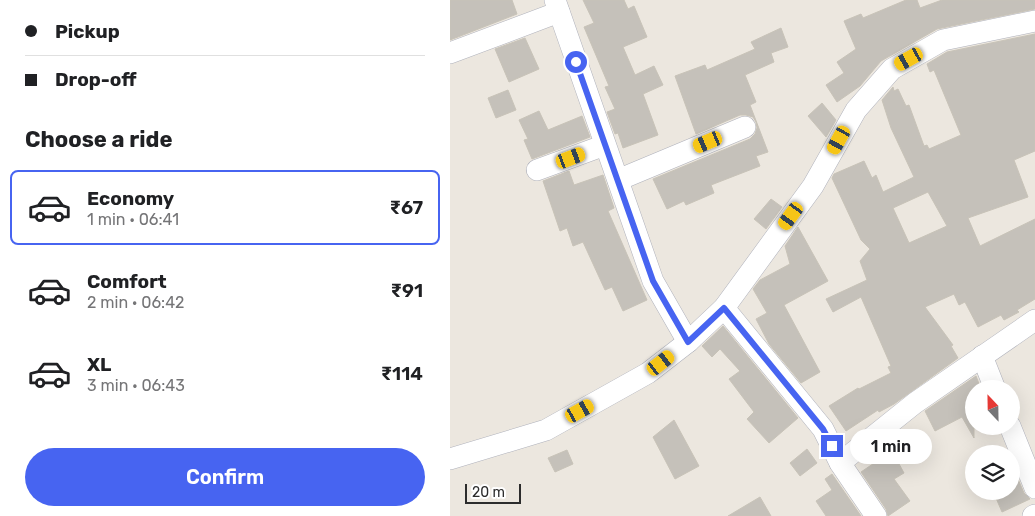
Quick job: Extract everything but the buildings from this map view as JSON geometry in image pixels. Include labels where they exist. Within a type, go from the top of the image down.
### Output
[{"type":"street","points":[[450,53],[557,6],[653,281],[688,342]]},
{"type":"street","points":[[450,459],[546,430],[648,373],[688,342],[724,308],[813,186],[856,110],[892,68],[943,40],[1035,21]]},
{"type":"street","points":[[618,180],[745,127]]},
{"type":"street","points":[[537,170],[605,145]]},
{"type":"street","points":[[724,308],[823,429],[840,463],[876,516]]},
{"type":"street","points":[[840,463],[915,403],[1035,320]]},
{"type":"street","points":[[982,356],[991,380]]},
{"type":"street","points":[[1014,435],[1035,488]]},
{"type":"route","points":[[576,62],[653,281],[688,342],[724,308],[823,429],[832,446]]}]
